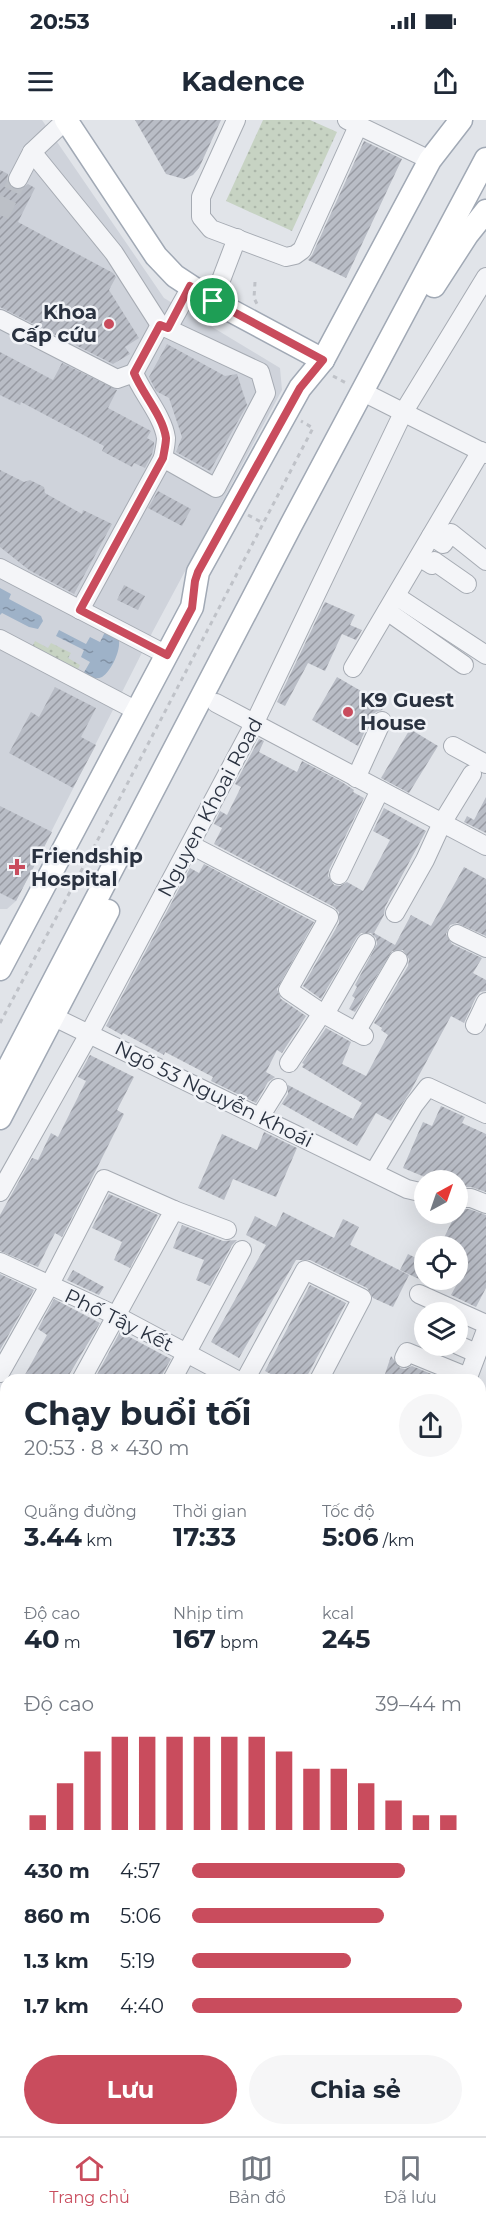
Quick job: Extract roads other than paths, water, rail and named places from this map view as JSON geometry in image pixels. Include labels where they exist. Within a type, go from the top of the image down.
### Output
[{"type":"main road","points":[[66,120],[156,256],[175,276],[213,301],[323,360]]},
{"type":"main road","points":[[0,969],[5,945],[137,711],[192,608],[198,572],[300,388],[323,360],[430,160],[456,125],[479,120]]},
{"type":"main road","points":[[0,1118],[216,703],[486,159]]},
{"type":"main road","points":[[0,1084],[369,395],[440,276],[486,211]]},
{"type":"street","points":[[18,179],[32,152],[66,120]]},
{"type":"street","points":[[236,120],[201,197],[201,218],[211,229],[286,256],[295,255],[302,250],[352,123],[430,160]]},
{"type":"street","points":[[32,152],[114,253],[164,327],[260,372],[266,393],[216,488],[163,458]]},
{"type":"street","points":[[213,301],[237,238]]},
{"type":"street","name":"Nguyen Khoai Road","points":[[0,1192],[89,1034],[254,724],[403,413],[486,277]]},
{"type":"street","points":[[0,319],[117,379],[134,373],[190,286]]},
{"type":"street","points":[[80,610],[163,458],[166,438],[153,405],[141,389],[134,373]]},
{"type":"street","points":[[354,668],[431,536],[484,452],[369,395]]},
{"type":"street","points":[[431,536],[443,544],[451,533],[486,561]]},
{"type":"street","points":[[419,557],[432,564],[434,561],[467,584]]},
{"type":"street","points":[[0,568],[167,655]]},
{"type":"street","points":[[391,604],[486,655]]},
{"type":"street","points":[[391,604],[464,665]]},
{"type":"street","points":[[0,639],[137,711]]},
{"type":"street","points":[[216,703],[486,846]]},
{"type":"street","points":[[356,777],[382,722]]},
{"type":"street","points":[[395,914],[425,860],[442,823],[479,769],[453,746]]},
{"type":"street","points":[[339,875],[380,790]]},
{"type":"street","points":[[191,845],[329,917],[288,990],[360,1034],[398,960]]},
{"type":"street","points":[[457,934],[486,948]]},
{"type":"street","points":[[289,1063],[324,1014],[366,943]]},
{"type":"street","points":[[475,1024],[486,1002]]},
{"type":"street","name":"Ngõ 53 Nguyễn Khoái","points":[[54,1017],[414,1191]]},
{"type":"street","points":[[374,1172],[414,1105],[428,1087],[486,1114]]},
{"type":"street","points":[[260,1117],[278,1088]]},
{"type":"street","points":[[0,1373],[49,1286],[104,1179],[174,1210],[227,1230]]},
{"type":"street","points":[[468,1198],[486,1204]]},
{"type":"street","points":[[84,1374],[174,1210]]},
{"type":"street","points":[[175,1374],[242,1250]]},
{"type":"street","name":"Phố Tây Kết","points":[[0,1262],[116,1315],[225,1374]]},
{"type":"street","points":[[248,1374],[305,1270],[362,1298],[322,1374]]},
{"type":"street","points":[[419,1294],[486,1324]]},
{"type":"street","points":[[469,1374],[486,1330]]},
{"type":"street","points":[[468,1349],[476,1353]]},
{"type":"street","points":[[404,1358],[407,1352],[456,1374]]},
{"type":"water","points":[[0,588],[11,594],[9,599],[41,616],[43,621],[38,629],[29,627],[2,613],[0,615]]},
{"type":"water","points":[[107,628],[115,633],[119,641],[118,653],[112,665],[100,678],[83,674],[90,662],[81,657],[84,650],[56,636],[59,630],[86,644],[90,637],[100,642]]},
{"type":"tunnel","points":[[0,215],[18,179]]},
{"type":"place","name":"Khoa Cấp cứu","points":[[109,324]]},
{"type":"place","name":"K9 Guest House","points":[[348,712]]},
{"type":"place","name":"Friendship Hospital","points":[[17,867]]}]
